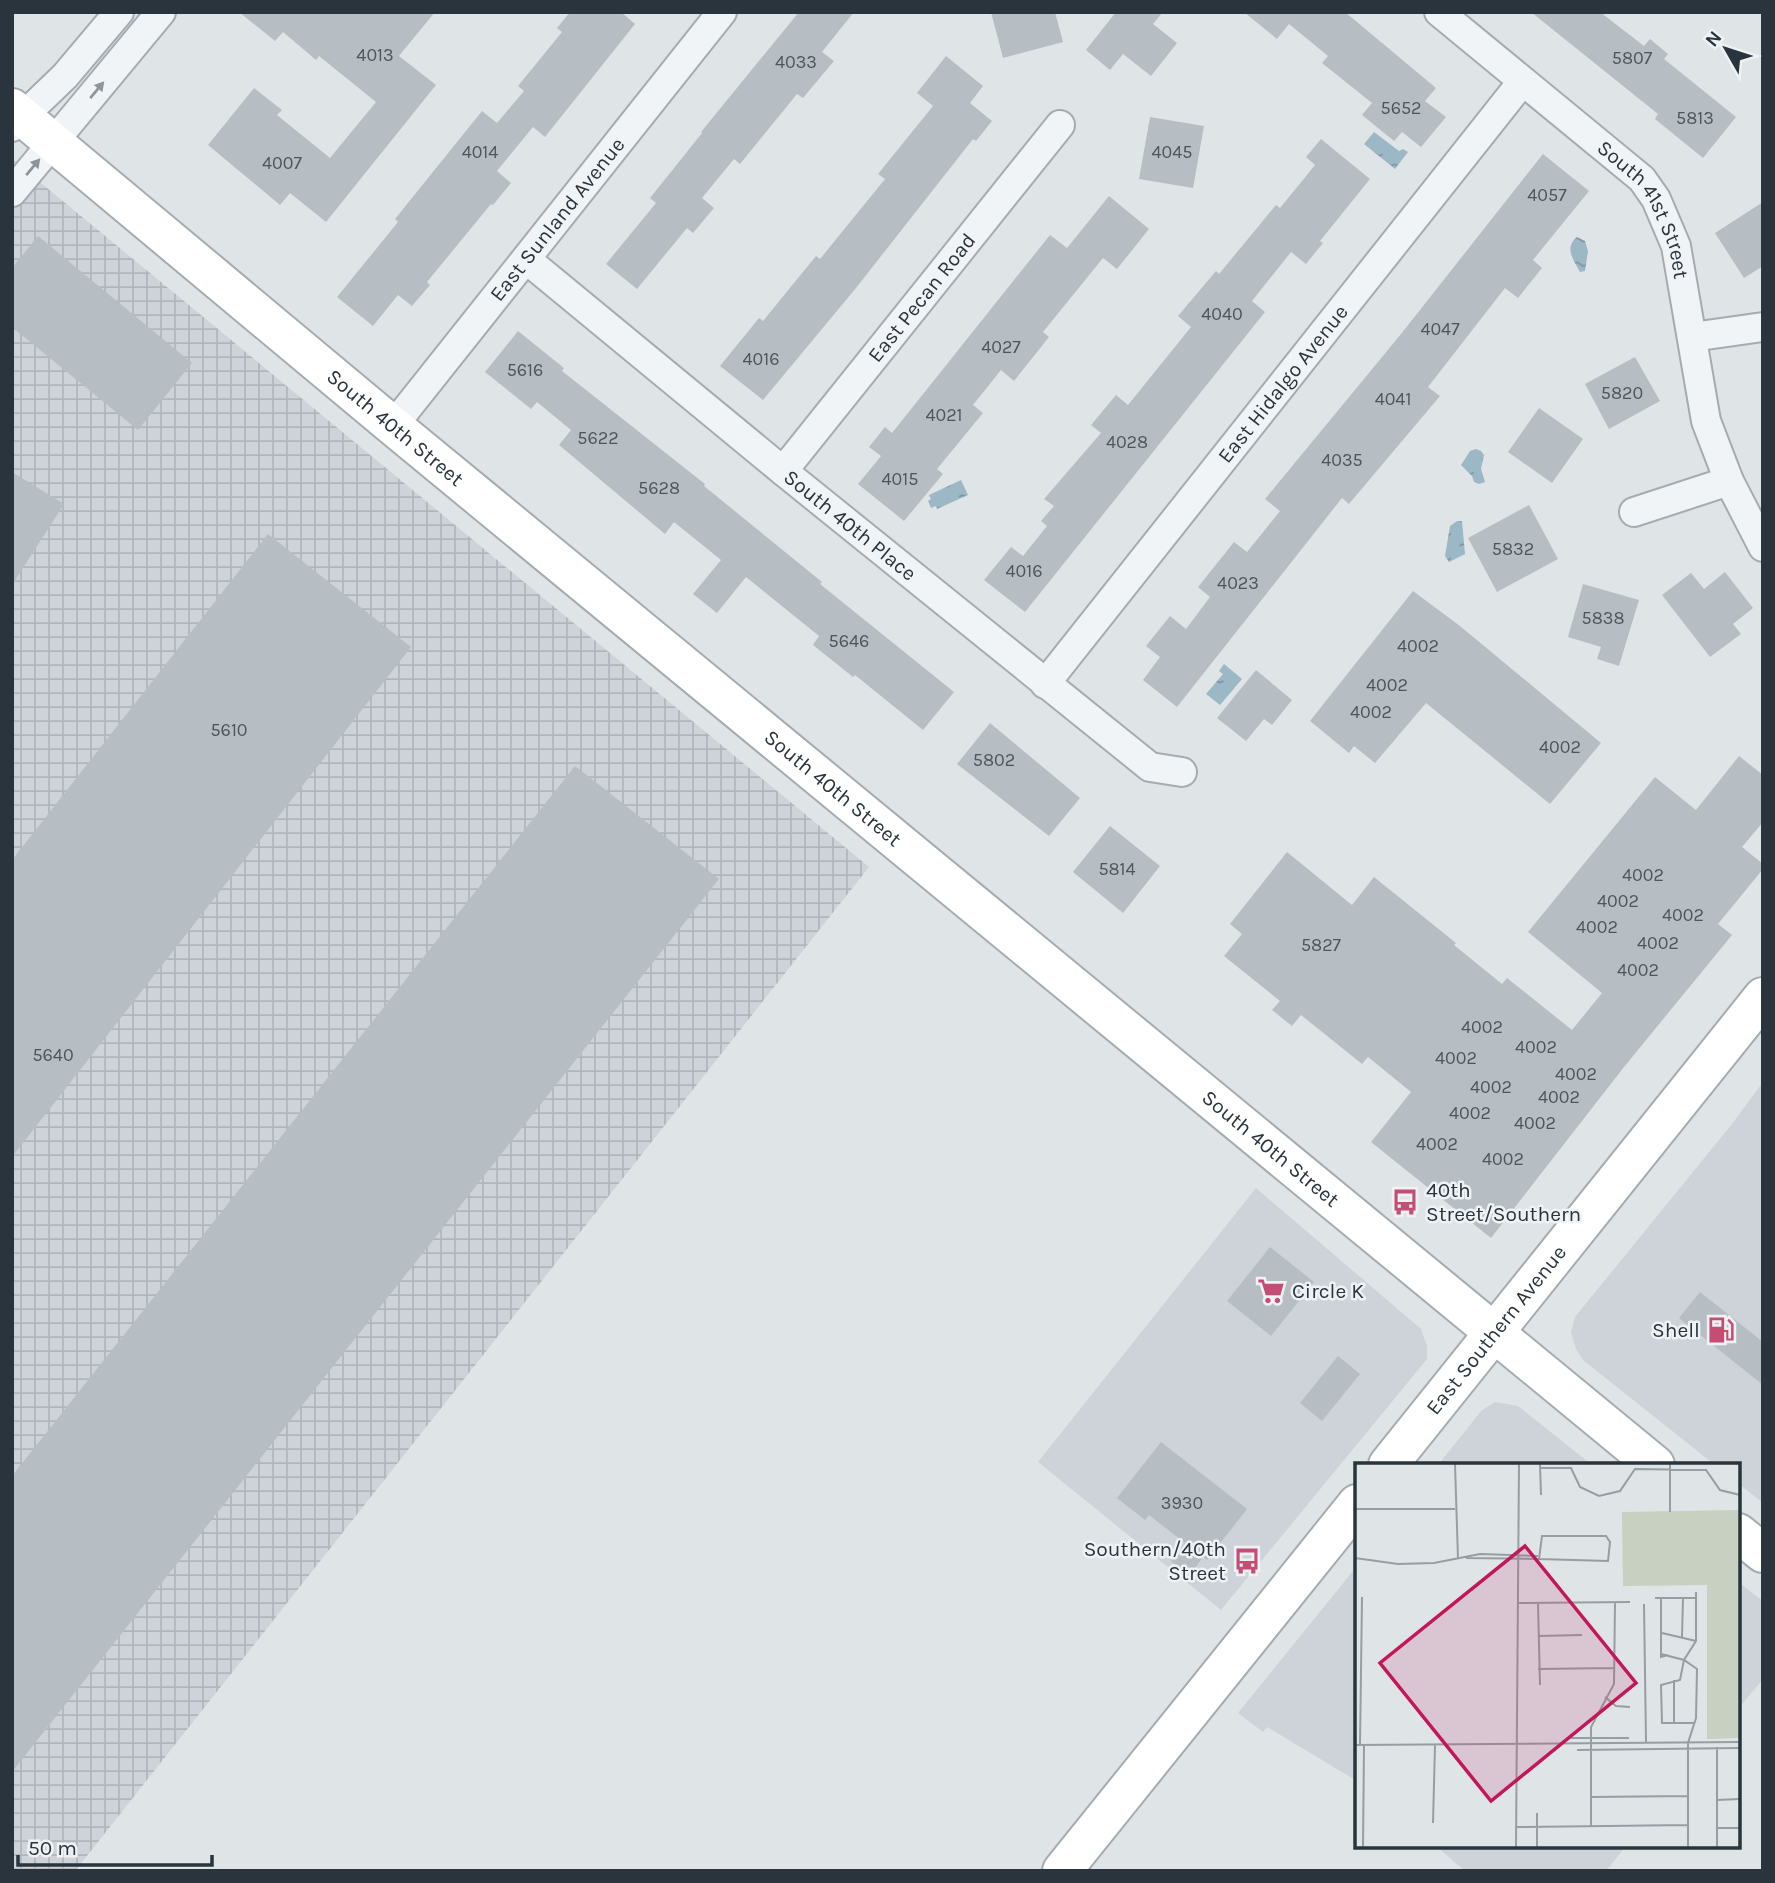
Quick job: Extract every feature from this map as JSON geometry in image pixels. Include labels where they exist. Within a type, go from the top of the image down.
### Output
[{"type":"main road","name":"South 40th Street","points":[[16,117],[53,142],[393,426],[1652,1463]]},
{"type":"main road","name":"East Southern Avenue","points":[[1390,1463],[1763,997]]},
{"type":"main road","points":[[1062,1871],[1355,1506]]},
{"type":"main road","points":[[1740,1535],[1763,1553]]},
{"type":"street","points":[[12,192],[161,12]]},
{"type":"street","name":"East Sunland Avenue","points":[[393,426],[722,12]]},
{"type":"street","name":"South 41st Street","points":[[1439,12],[1642,179],[1656,199],[1676,246],[1706,421],[1730,481],[1763,547]]},
{"type":"street","points":[[16,117],[65,76],[118,13],[143,34]]},
{"type":"street","name":"East Hidalgo Avenue","points":[[1045,684],[1522,82]]},
{"type":"street","name":"East Pecan Road","points":[[783,471],[1060,125]]},
{"type":"street","name":"South 40th Place","points":[[527,260],[1150,767],[1182,772]]},
{"type":"street","points":[[1692,337],[1763,327]]},
{"type":"street","points":[[1634,512],[1730,481]]},
{"type":"shaded area","points":[[12,159],[869,867],[75,1871],[12,1871]]},
{"type":"shaded area","points":[[1763,1082],[1763,1503],[1740,1485],[1740,1463],[1712,1463],[1583,1360],[1576,1349],[1571,1332],[1575,1317]]},
{"type":"shaded area","points":[[1256,1188],[1421,1329],[1427,1346],[1427,1359],[1221,1610],[1038,1462]]},
{"type":"shaded area","points":[[1495,1402],[1518,1406],[1589,1463],[1440,1463],[1482,1410]]},
{"type":"shaded area","points":[[1355,1568],[1355,1780],[1267,1727],[1263,1732],[1238,1713]]},
{"type":"shaded area","points":[[1740,1584],[1763,1601],[1763,1679],[1740,1707]]},
{"type":"shaded area","points":[[1438,1848],[1624,1848],[1606,1871],[1465,1871]]},
{"type":"water","points":[[1374,132],[1399,151],[1403,149],[1408,152],[1395,169],[1364,144]]},
{"type":"water","points":[[1577,237],[1585,241],[1588,251],[1585,271],[1580,272],[1570,249]]},
{"type":"water","points":[[1476,449],[1484,455],[1481,469],[1485,482],[1479,484],[1474,482],[1461,465],[1470,451]]},
{"type":"water","points":[[961,480],[968,495],[937,509],[936,506],[931,508],[929,495]]},
{"type":"water","points":[[1462,521],[1465,554],[1449,562],[1445,556],[1450,526]]},
{"type":"water","points":[[1224,664],[1242,679],[1220,705],[1206,694],[1223,674],[1219,671]]},
{"type":"building","points":[[239,12],[435,12],[399,56],[436,85],[326,222],[290,193],[280,205],[208,145],[254,88],[282,110],[277,115],[330,158],[376,102],[319,56],[316,60],[283,32],[275,41]]},
{"type":"building","points":[[570,12],[621,12],[635,24],[545,137],[533,127],[497,171],[511,183],[427,282],[430,285],[412,306],[398,295],[373,326],[337,297],[398,222],[395,219],[482,111],[497,123],[524,91],[518,86],[562,32],[557,28]]},
{"type":"building","points":[[799,12],[854,12],[822,52],[834,61],[803,98],[797,94],[740,164],[734,159],[702,198],[714,208],[693,233],[687,228],[637,289],[606,264],[656,203],[650,198]]},
{"type":"building","points":[[991,12],[1055,12],[1063,42],[1003,58]]},
{"type":"building","points":[[1116,12],[1163,12],[1153,24],[1177,43],[1151,76],[1123,54],[1110,70],[1086,50]]},
{"type":"building","points":[[1244,12],[1345,12],[1436,88],[1425,101],[1446,117],[1421,147],[1402,132],[1394,141],[1362,115],[1372,103],[1322,63],[1328,56],[1289,24],[1277,39]]},
{"type":"building","points":[[1531,12],[1600,12],[1644,46],[1650,39],[1668,54],[1664,59],[1736,117],[1703,158],[1655,119],[1658,114]]},
{"type":"building","points":[[946,56],[983,86],[970,103],[992,121],[976,141],[973,139],[856,288],[763,400],[720,366],[759,318],[763,321],[816,256],[820,259],[885,179],[878,174],[933,106],[917,93]]},
{"type":"building","points":[[1150,117],[1204,126],[1193,188],[1139,179]]},
{"type":"building","points":[[1321,139],[1370,179],[1320,241],[1323,243],[1306,264],[1291,252],[1252,301],[1265,312],[1025,612],[984,580],[1011,547],[1023,556],[1047,526],[1041,521],[1054,506],[1044,499],[1101,433],[1091,425],[1116,395],[1128,405],[1191,327],[1178,316],[1216,271],[1219,274],[1276,205],[1280,208],[1315,165],[1306,157]]},
{"type":"building","points":[[1543,154],[1589,191],[1533,260],[1542,268],[1518,298],[1505,288],[1428,387],[1440,396],[1349,504],[1342,498],[1177,707],[1143,680],[1160,657],[1146,646],[1170,616],[1186,629],[1210,597],[1198,587],[1234,542],[1247,552],[1280,511],[1265,499],[1401,334]]},
{"type":"building","points":[[1109,196],[1149,229],[1117,269],[1103,258],[1043,332],[1049,337],[1014,381],[1001,370],[973,405],[983,413],[937,469],[943,474],[904,521],[858,484],[881,456],[869,447],[885,427],[892,433],[1050,235],[1067,248]]},
{"type":"building","points":[[1763,202],[1763,266],[1744,278],[1715,233]]},
{"type":"building","points":[[38,236],[192,363],[138,430],[12,327],[12,268]]},
{"type":"building","points":[[518,331],[564,368],[562,371],[705,484],[704,486],[822,582],[820,584],[954,692],[923,730],[813,645],[819,636],[746,577],[717,613],[693,594],[721,560],[674,522],[665,534],[559,445],[571,430],[537,402],[531,409],[485,372]]},
{"type":"building","points":[[1635,357],[1660,401],[1609,429],[1585,384]]},
{"type":"building","points":[[1539,408],[1583,439],[1552,483],[1508,452]]},
{"type":"building","points":[[12,472],[64,504],[12,585]]},
{"type":"building","points":[[1529,505],[1558,559],[1497,592],[1468,538]]},
{"type":"building","points":[[268,534],[411,647],[12,1157],[12,860]]},
{"type":"building","points":[[1725,572],[1753,608],[1733,624],[1741,634],[1710,657],[1662,595],[1691,573],[1704,589]]},
{"type":"building","points":[[1583,584],[1639,600],[1619,666],[1597,659],[1601,647],[1568,637]]},
{"type":"building","points":[[1413,591],[1460,626],[1601,743],[1550,804],[1426,703],[1375,763],[1354,746],[1349,753],[1310,721]]},
{"type":"building","points":[[1256,670],[1292,700],[1272,725],[1264,719],[1246,741],[1217,718]]},
{"type":"building","points":[[990,723],[1080,798],[1049,836],[957,764]]},
{"type":"building","points":[[1739,756],[1763,775],[1763,822],[1742,847],[1763,864],[1763,869],[1718,924],[1732,935],[1624,1067],[1491,1238],[1371,1142],[1411,1092],[1368,1057],[1362,1064],[1301,1015],[1292,1026],[1272,1010],[1280,1001],[1224,956],[1242,934],[1230,924],[1287,852],[1352,905],[1374,877],[1502,984],[1507,978],[1572,1030],[1602,993],[1528,932],[1655,777],[1696,810]]},
{"type":"building","points":[[575,766],[719,879],[12,1772],[12,1476]]},
{"type":"building","points":[[1110,826],[1160,866],[1123,913],[1073,872]]},
{"type":"building","name":"Circle K","points":[[1270,1247],[1314,1282],[1271,1336],[1227,1301]]},
{"type":"building","name":"Shell","points":[[1700,1292],[1763,1342],[1763,1385],[1679,1318]]},
{"type":"building","name":"Circle K","points":[[1338,1356],[1360,1374],[1322,1421],[1300,1403]]},
{"type":"building","points":[[1161,1442],[1247,1509],[1207,1560],[1203,1557],[1190,1575],[1171,1561],[1185,1543],[1149,1515],[1145,1520],[1117,1498]]},
{"type":"place","name":"40th Street/Southern","points":[[1405,1202]]},
{"type":"place","name":"Circle K","points":[[1271,1291]]},
{"type":"place","name":"Shell","points":[[1721,1330]]},
{"type":"place","name":"Southern/40th Street","points":[[1247,1561]]}]
